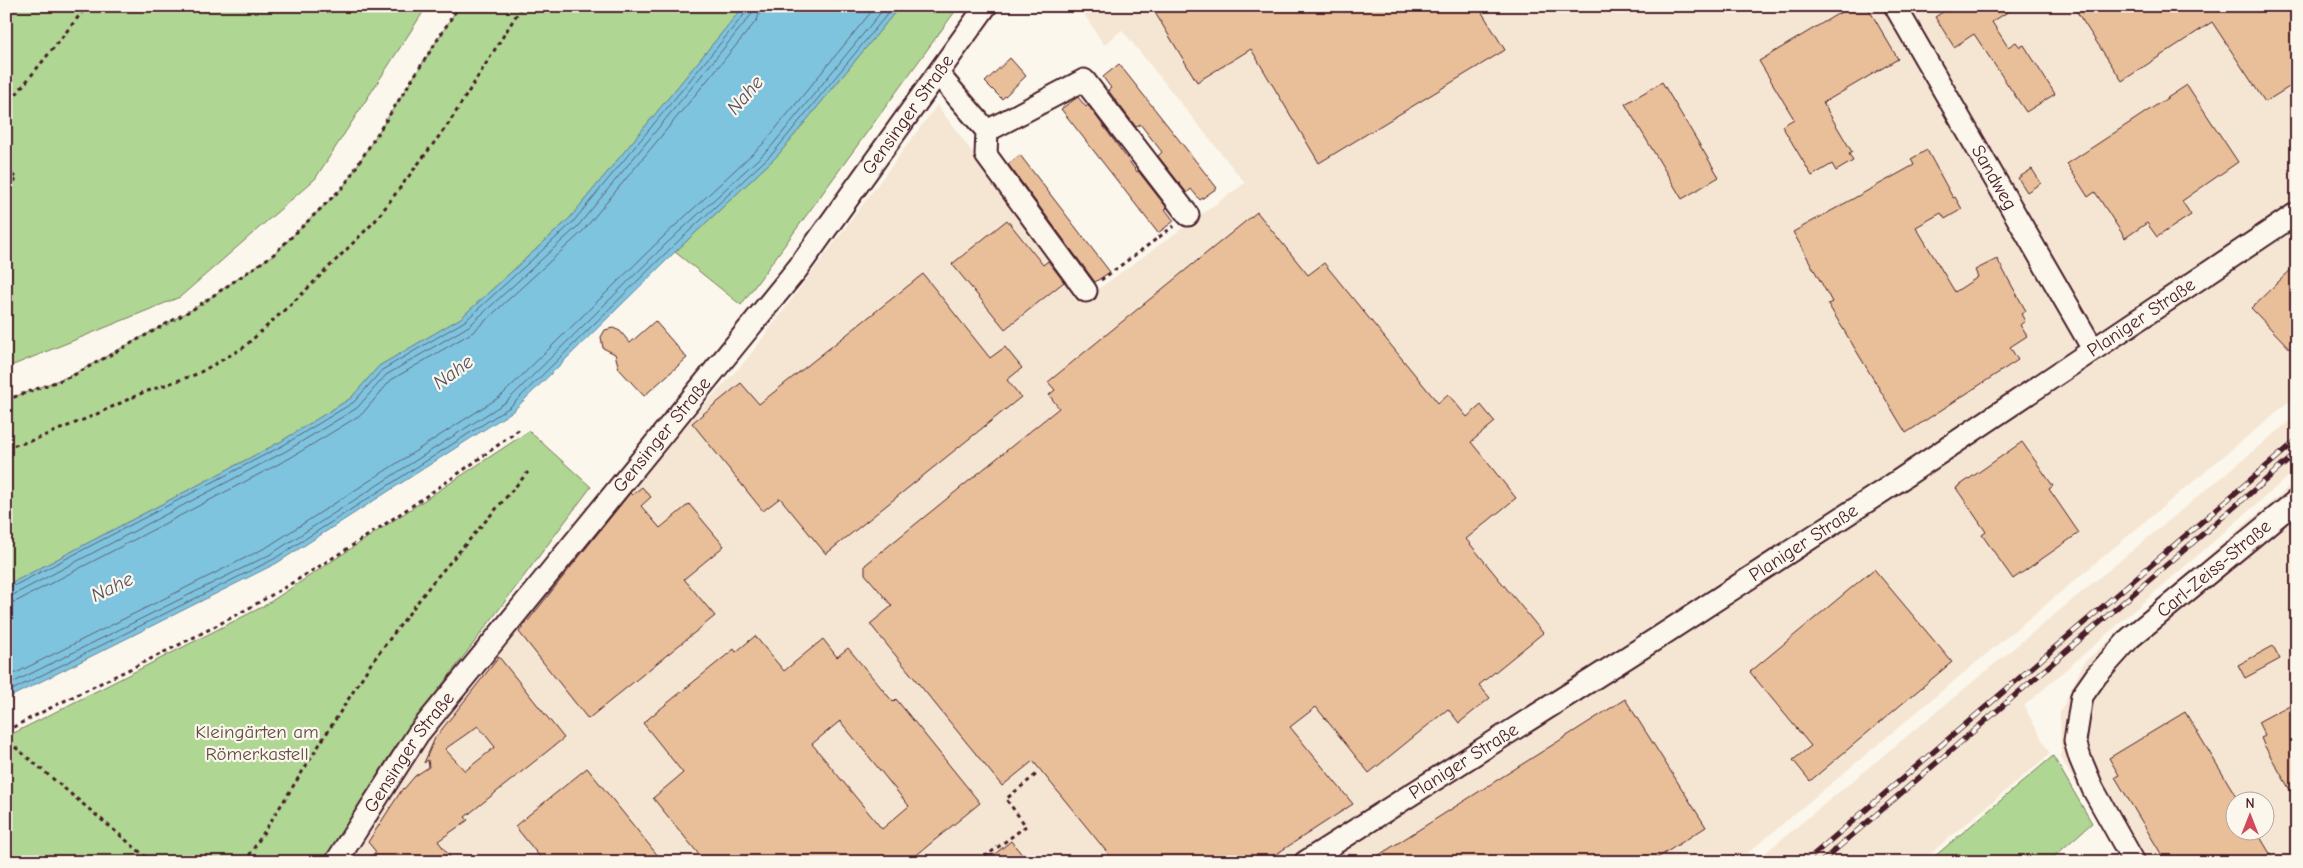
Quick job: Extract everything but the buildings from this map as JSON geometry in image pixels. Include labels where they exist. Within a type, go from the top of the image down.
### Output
[{"type":"street","name":"Gensinger Straße","points":[[336,862],[418,734],[798,268],[986,6]]},
{"type":"street","name":"Sandweg","points":[[1895,6],[2093,349]]},
{"type":"street","points":[[938,74],[987,131],[986,155],[1086,291]]},
{"type":"street","points":[[987,131],[1084,80],[1188,215]]},
{"type":"street","name":"Planiger Straße","points":[[1305,862],[1659,637],[1889,487],[2297,213]]},
{"type":"street","name":"Carl-Zeiss-Straße","points":[[2134,862],[2093,789],[2080,758],[2075,741],[2082,696],[2096,676],[2130,638],[2297,500]]},
{"type":"path","points":[[6,107],[87,6]]},
{"type":"path","points":[[6,400],[72,376],[195,308],[274,254],[344,186],[459,6]]},
{"type":"path","points":[[6,447],[37,438],[88,418],[142,393],[197,374],[242,348],[303,293],[380,214],[449,123],[522,6]]},
{"type":"path","points":[[6,169],[17,178],[6,186]]},
{"type":"path","points":[[1086,291],[1188,215]]},
{"type":"path","points":[[6,731],[248,608],[366,536],[466,469],[520,429]]},
{"type":"path","points":[[245,862],[370,665],[432,583],[528,472]]},
{"type":"path","points":[[15,747],[152,862]]},
{"type":"path","points":[[978,862],[1026,826],[1006,800],[1038,773]]},
{"type":"shaded area","points":[[1079,6],[2297,6],[2297,395],[1737,862],[352,862],[430,735],[642,472],[747,359],[937,105],[1083,300],[1245,183],[1122,30],[1104,45]]},
{"type":"shaded area","points":[[2297,415],[2297,469],[2024,706],[2050,754],[1920,862],[1754,862]]},
{"type":"shaded area","points":[[2297,480],[2297,862],[2122,862],[2061,758],[2060,713],[2084,662]]},
{"type":"green space","points":[[6,6],[427,6],[315,179],[180,297],[6,368]]},
{"type":"green space","points":[[459,6],[744,6],[569,219],[461,318],[379,366],[351,398],[280,442],[6,586],[6,400],[72,375],[195,308],[274,254],[344,186]]},
{"type":"green space","points":[[900,6],[959,6],[741,305],[675,252],[778,155]]},
{"type":"green space","name":"Kleingärten am Römerkastell","points":[[529,431],[591,487],[391,753],[323,862],[13,862],[6,857],[6,737],[264,606]]},
{"type":"green space","points":[[2053,756],[2092,823],[2048,862],[1928,862]]},
{"type":"water","name":"Nahe","points":[[744,6],[900,6],[778,155],[675,252],[513,411],[277,563],[6,699],[6,586],[280,442],[351,398],[379,366],[461,318],[569,219]]},
{"type":"railway","points":[[1805,862],[2297,440]]},
{"type":"railway","points":[[1821,862],[2297,453]]}]
